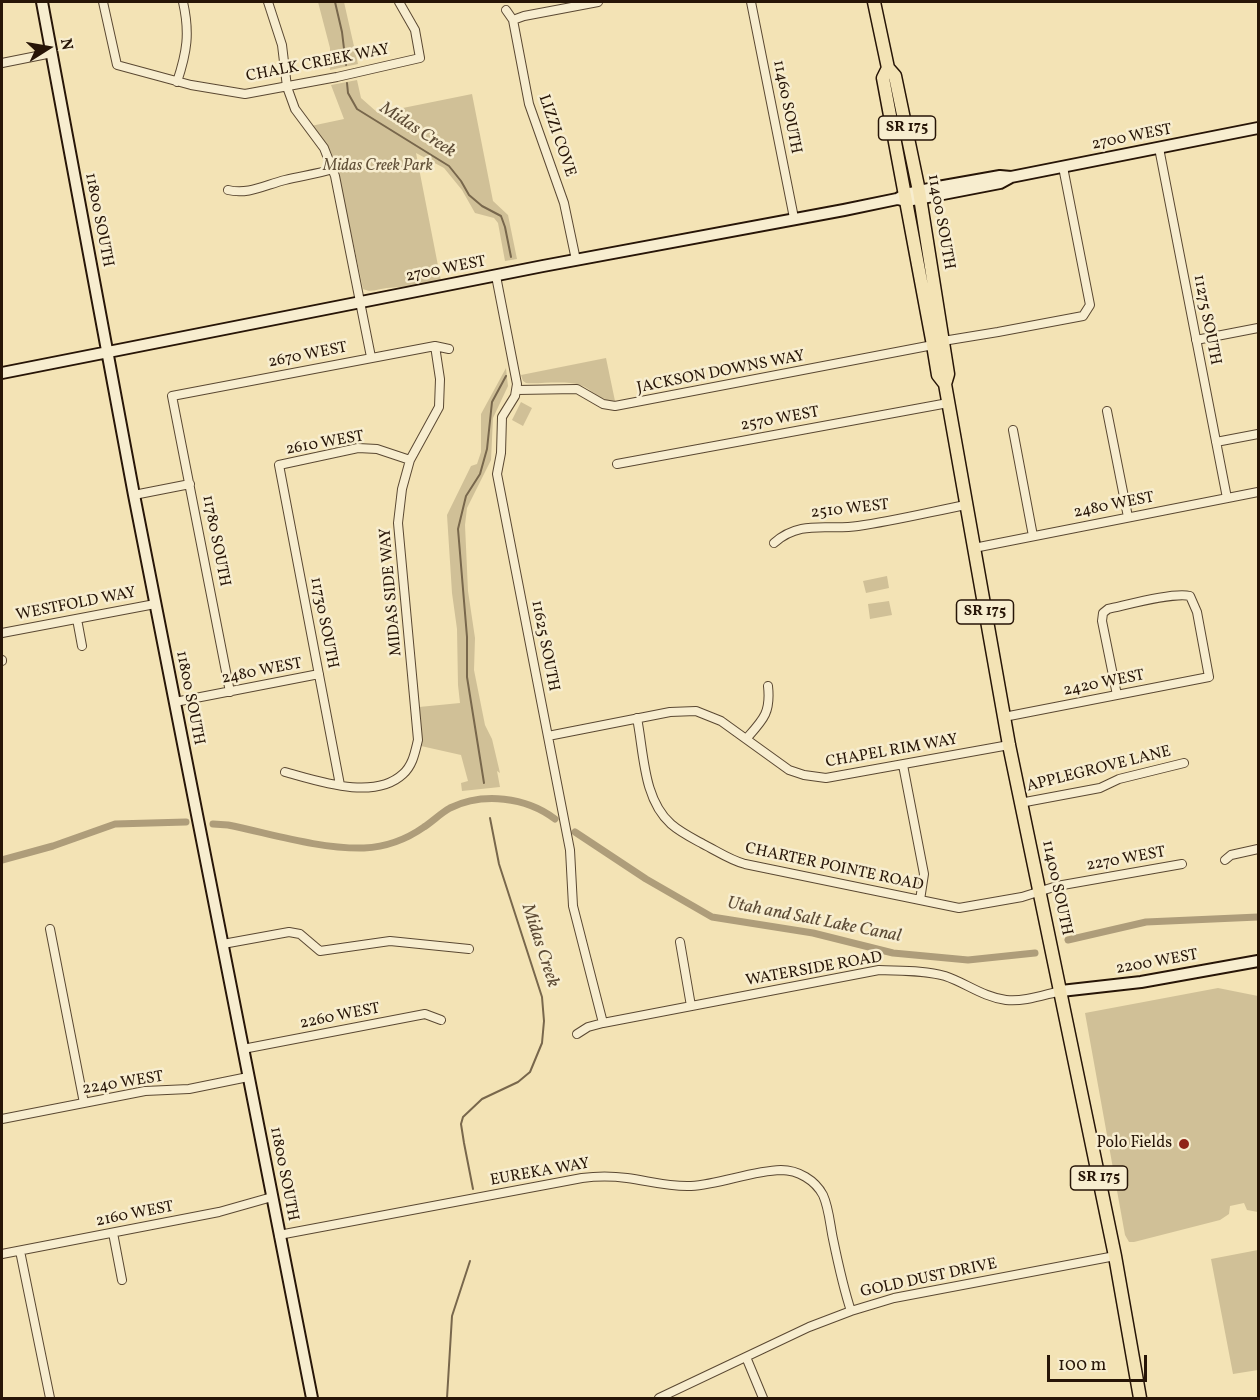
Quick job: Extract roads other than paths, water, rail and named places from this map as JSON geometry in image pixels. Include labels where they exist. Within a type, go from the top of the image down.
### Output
[{"type":"main road","name":"11800 SOUTH","points":[[42,2],[155,604],[312,1398]]},
{"type":"main road","name":"11400 SOUTH","points":[[874,2],[888,68],[895,76],[920,195],[938,343],[938,375],[945,384],[1020,803],[1115,1256],[1140,1398]]},
{"type":"main road","name":"11400 SOUTH","points":[[888,68],[884,78],[903,198],[938,343]]},
{"type":"main road","name":"2700 WEST","points":[[2,373],[794,218],[1000,183],[1011,177],[1258,128]]},
{"type":"main road","name":"2200 WEST","points":[[1061,992],[1141,982],[1258,961]]},
{"type":"street","name":"CHALK CREEK WAY","points":[[103,2],[117,65],[177,82],[245,93],[287,87],[420,58],[415,30],[399,2]]},
{"type":"street","points":[[177,82],[187,44],[188,26],[183,2]]},
{"type":"street","points":[[268,2],[282,45],[287,87],[295,109],[324,148],[333,169],[370,357]]},
{"type":"street","points":[[513,20],[598,2]]},
{"type":"street","name":"11460 SOUTH","points":[[751,2],[794,218]]},
{"type":"street","name":"LIZZI COVE","points":[[506,10],[513,20],[529,104],[564,203],[576,260]]},
{"type":"street","points":[[2,63],[52,53]]},
{"type":"street","name":"11275 SOUTH","points":[[1159,148],[1227,498]]},
{"type":"street","name":"JACKSON DOWNS WAY","points":[[517,390],[577,389],[603,404],[615,406],[1083,316],[1090,305],[1063,167]]},
{"type":"street","points":[[228,190],[248,191],[283,180],[333,169]]},
{"type":"street","points":[[496,276],[517,390]]},
{"type":"street","points":[[1196,340],[1258,328]]},
{"type":"street","name":"2670 WEST","points":[[172,396],[370,357],[435,346],[449,349]]},
{"type":"street","name":"MIDAS SIDE WAY","points":[[285,771],[323,783],[368,789],[388,783],[403,774],[412,761],[418,740],[398,523],[402,489],[410,460],[439,406],[440,379],[435,346]]},
{"type":"street","name":"11625 SOUTH","points":[[517,390],[502,417],[501,453],[497,474],[571,858],[573,906],[603,1023]]},
{"type":"street","name":"11780 SOUTH","points":[[172,396],[230,692]]},
{"type":"street","name":"2570 WEST","points":[[617,464],[948,403]]},
{"type":"street","points":[[1107,411],[1128,517]]},
{"type":"street","points":[[1013,430],[1033,536]]},
{"type":"street","points":[[1216,442],[1258,434]]},
{"type":"street","name":"2610 WEST","points":[[279,465],[358,448],[378,449],[410,460]]},
{"type":"street","name":"11730 SOUTH","points":[[279,465],[340,785]]},
{"type":"street","points":[[134,495],[190,484]]},
{"type":"street","name":"2480 WEST","points":[[974,548],[1258,492]]},
{"type":"street","name":"2510 WEST","points":[[774,543],[790,532],[812,527],[859,526],[966,505]]},
{"type":"street","name":"2420 WEST","points":[[1004,717],[1117,695],[1209,677],[1197,612],[1190,596],[1184,594],[1151,600],[1108,609],[1103,613],[1102,621],[1117,695]]},
{"type":"street","name":"WESTFOLD WAY","points":[[2,633],[155,604]]},
{"type":"street","points":[[77,619],[82,646]]},
{"type":"street","name":"2480 WEST","points":[[175,702],[319,674]]},
{"type":"street","points":[[746,740],[765,718],[768,710],[768,686]]},
{"type":"street","name":"CHAPEL RIM WAY","points":[[548,736],[676,711],[696,711],[715,718],[782,766],[811,777],[840,777],[1009,744]]},
{"type":"street","name":"CHARTER POINTE ROAD","points":[[637,718],[652,795],[664,817],[677,829],[737,861],[953,907],[966,908],[1022,897],[1039,891]]},
{"type":"street","name":"APPLEGROVE LANE","points":[[1020,803],[1100,788],[1119,778],[1171,768],[1184,763]]},
{"type":"street","points":[[903,765],[924,874],[920,900]]},
{"type":"street","points":[[1225,860],[1231,855],[1258,849]]},
{"type":"street","name":"2270 WEST","points":[[1039,891],[1182,864]]},
{"type":"street","points":[[50,929],[84,1103]]},
{"type":"street","points":[[223,944],[289,932],[300,934],[320,951],[390,941],[469,949]]},
{"type":"street","points":[[680,942],[691,1006]]},
{"type":"street","name":"WATERSIDE ROAD","points":[[577,1034],[588,1027],[603,1023],[879,970],[911,971],[944,976],[989,996],[1007,1000],[1061,992]]},
{"type":"street","name":"2260 WEST","points":[[243,1049],[425,1014],[441,1020]]},
{"type":"street","name":"2240 WEST","points":[[2,1119],[145,1091],[189,1089],[248,1077]]},
{"type":"street","name":"EUREKA WAY","points":[[279,1236],[582,1178],[613,1176],[663,1185],[692,1186],[774,1171],[789,1171],[811,1181],[822,1193],[828,1210],[839,1269],[850,1311]]},
{"type":"street","name":"2160 WEST","points":[[2,1254],[219,1212],[272,1197]]},
{"type":"street","points":[[113,1233],[122,1280]]},
{"type":"street","points":[[20,1251],[50,1398]]},
{"type":"street","name":"GOLD DUST DRIVE","points":[[659,1398],[809,1327],[850,1311],[894,1298],[1115,1256]]},
{"type":"street","points":[[746,1357],[763,1398]]},
{"type":"waterway","name":"Midas Creek","points":[[335,2],[346,65]]},
{"type":"waterway","name":"Midas Creek","points":[[347,83],[348,93],[357,109],[449,166],[469,195],[482,206],[501,216],[511,257]]},
{"type":"waterway","name":"Midas Creek","points":[[484,783],[467,677],[467,637],[458,529],[466,496],[480,474],[487,449],[492,402],[506,376]]},
{"type":"waterway","name":"Utah and Salt Lake Canal","points":[[213,824],[228,825],[313,844],[364,848],[403,839],[450,808],[476,800],[504,799],[518,802],[555,819]]},
{"type":"waterway","name":"Midas Creek","points":[[473,1189],[461,1124],[463,1117],[482,1099],[518,1082],[530,1072],[542,1043],[544,1021],[542,997],[499,864],[490,818]]},
{"type":"waterway","name":"Utah and Salt Lake Canal","points":[[2,860],[53,846],[115,824],[186,822]]},
{"type":"waterway","name":"Utah and Salt Lake Canal","points":[[575,832],[646,879],[712,917],[813,933],[893,953],[968,960],[1035,953]]},
{"type":"waterway","name":"Utah and Salt Lake Canal","points":[[1068,940],[1146,922],[1258,917]]},
{"type":"waterway","name":"Midas Creek","points":[[447,1398],[452,1316],[470,1261]]},
{"type":"place","name":"Polo Fields","points":[[1184,1144]]},
{"type":"park label","name":"Midas Creek Park","points":[[378,167]]}]
